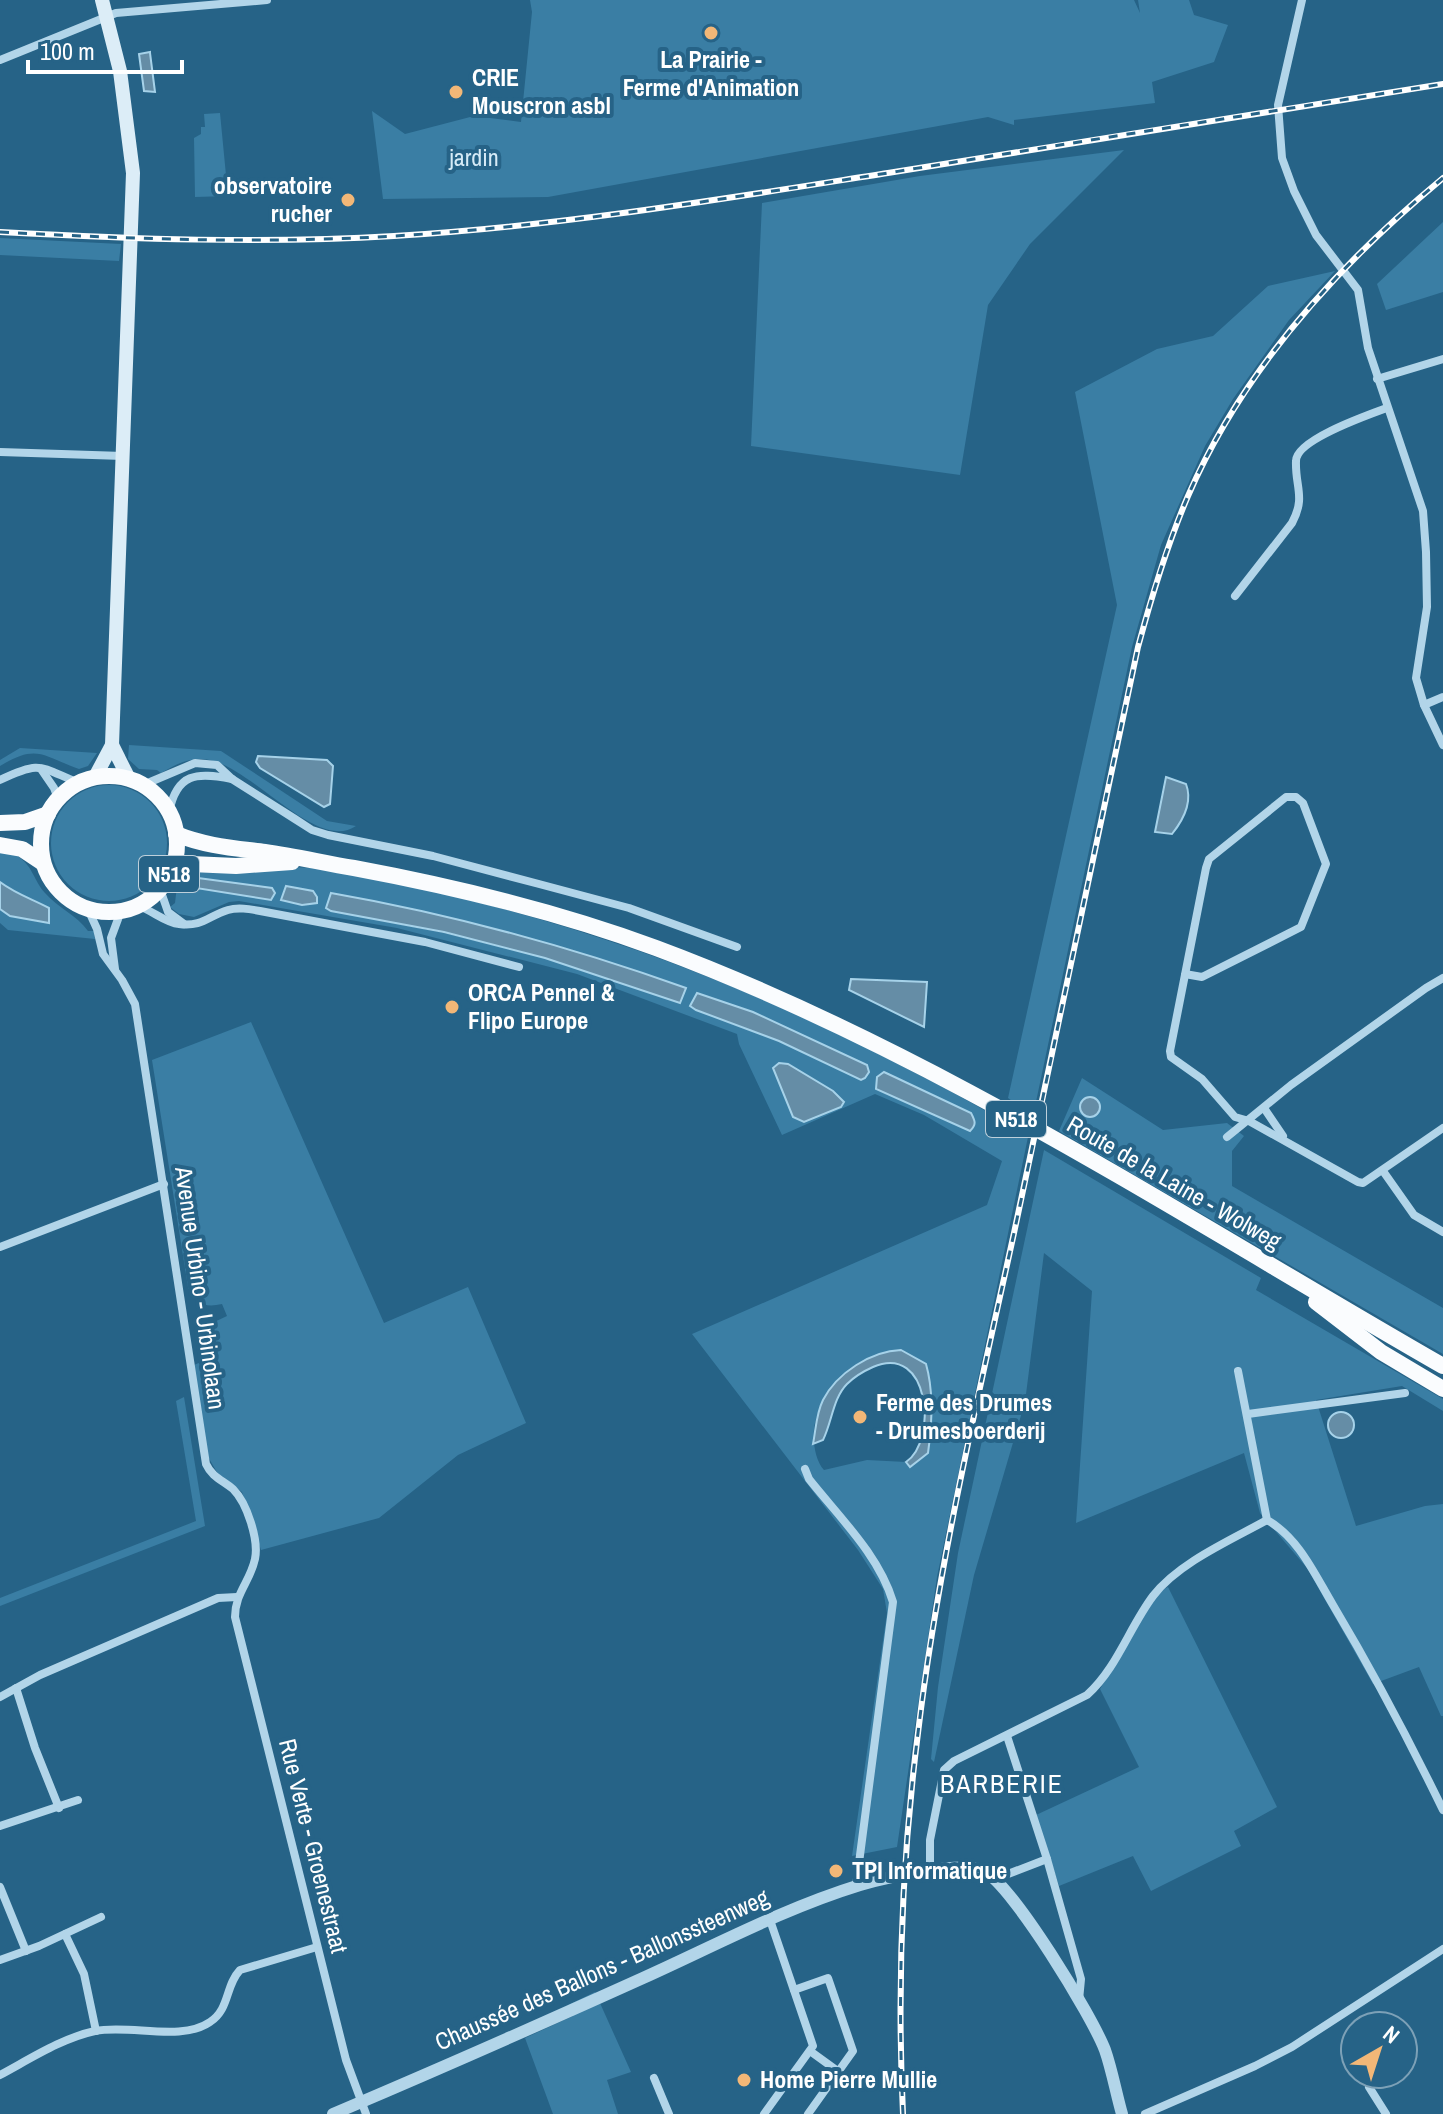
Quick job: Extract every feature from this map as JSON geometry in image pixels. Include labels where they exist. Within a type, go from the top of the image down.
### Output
[{"type":"highway","points":[[88,909],[71,901],[57,888],[43,863],[41,834],[48,814],[58,799],[87,780],[112,776],[136,782]]},
{"type":"highway","name":"N518","points":[[88,909],[105,912],[130,908],[160,889],[171,870],[176,852],[176,834],[169,812],[158,797],[136,782]]},
{"type":"highway","points":[[0,823],[25,822],[48,814]]},
{"type":"highway","name":"N518","points":[[176,834],[196,842],[308,860]]},
{"type":"highway","points":[[0,845],[22,849],[43,863]]},
{"type":"highway","name":"N518","points":[[171,870],[191,864],[251,865],[308,860]]},
{"type":"highway","name":"Route de la Laine - Wolweg","points":[[308,860],[385,874],[527,908],[654,947],[824,1017],[970,1093],[1443,1366]]},
{"type":"highway","name":"Route de la Laine - Wolweg","points":[[1280,1272],[1353,1332],[1443,1389]]},
{"type":"main road","points":[[87,780],[112,745],[133,173],[120,71],[102,0]]},
{"type":"main road","points":[[112,745],[136,782]]},
{"type":"street","points":[[0,60],[116,13],[267,0]]},
{"type":"street","points":[[1302,0],[1278,105],[1282,158],[1316,235],[1357,286],[1365,336],[1377,379],[1423,511],[1427,607],[1416,678],[1424,705],[1443,745]]},
{"type":"street","points":[[1377,379],[1443,359]]},
{"type":"street","points":[[1235,596],[1299,511],[1301,499],[1295,458],[1299,451],[1339,427],[1387,408]]},
{"type":"street","points":[[0,452],[123,456]]},
{"type":"street","points":[[1424,705],[1443,697]]},
{"type":"street","points":[[136,782],[195,763],[217,765],[232,779],[312,830],[433,856],[629,908],[737,947]]},
{"type":"street","points":[[0,780],[27,767],[49,768],[87,780]]},
{"type":"street","points":[[41,769],[58,799]]},
{"type":"street","points":[[169,812],[176,790],[184,780],[205,775],[232,779]]},
{"type":"street","points":[[1185,974],[1202,977],[1301,927],[1326,864],[1303,803],[1296,797],[1286,797],[1209,859],[1185,974],[1171,1057],[1202,1079],[1235,1117],[1286,1140],[1358,1182],[1363,1183],[1383,1171],[1443,1128]]},
{"type":"street","points":[[160,889],[168,912],[185,924]]},
{"type":"street","points":[[130,908],[175,924],[195,925],[209,921],[226,910],[241,908],[425,942],[519,967]]},
{"type":"street","name":"Avenue Urbino - Urbinolaan","points":[[115,969],[111,938],[130,908]]},
{"type":"street","name":"Avenue Urbino - Urbinolaan","points":[[88,909],[103,954],[135,1004],[206,1464],[217,1479],[238,1495],[256,1544],[250,1575],[237,1597]]},
{"type":"street","points":[[1227,1137],[1357,1037],[1443,978]]},
{"type":"street","points":[[1264,1108],[1286,1140]]},
{"type":"street","points":[[1383,1171],[1414,1215],[1443,1232]]},
{"type":"street","points":[[0,1247],[164,1184]]},
{"type":"street","points":[[1238,1371],[1267,1520]]},
{"type":"street","points":[[1248,1414],[1405,1393]]},
{"type":"street","points":[[805,1469],[809,1479],[874,1562],[887,1582],[893,1602],[856,1886]]},
{"type":"street","points":[[930,1872],[930,1840],[944,1770],[954,1761],[1087,1695],[1100,1684],[1155,1594],[1178,1573],[1212,1550],[1267,1520]]},
{"type":"street","points":[[1267,1520],[1281,1528],[1299,1549],[1373,1672],[1440,1795],[1443,1810]]},
{"type":"street","points":[[0,1697],[218,1598],[237,1597]]},
{"type":"street","name":"Rue Verte - Groenestraat","points":[[237,1597],[235,1617],[317,1947],[346,2060],[364,2108]]},
{"type":"street","points":[[16,1688],[59,1808]]},
{"type":"street","points":[[1007,1736],[1047,1859],[1081,1979],[1079,2001]]},
{"type":"street","points":[[0,1826],[78,1800]]},
{"type":"street","points":[[1047,1859],[995,1879],[1014,1900],[1079,2001],[1104,2048],[1122,2114]]},
{"type":"street","name":"Chaussée des Ballons - Ballonssteenweg","points":[[333,2114],[364,2108],[770,1920],[856,1886],[893,1875],[967,1867],[982,1869],[995,1879]]},
{"type":"street","points":[[0,1887],[26,1951]]},
{"type":"street","points":[[0,1960],[101,1917]]},
{"type":"street","points":[[764,2114],[813,2046],[770,1920]]},
{"type":"street","points":[[65,1934],[84,1974],[96,2031]]},
{"type":"street","points":[[0,2075],[60,2044],[96,2031],[194,2031],[221,2013],[230,1996],[232,1981],[240,1970],[317,1947]]},
{"type":"street","points":[[1145,2114],[1292,2047],[1443,1949]]},
{"type":"street","points":[[794,1990],[828,1978],[853,2051],[808,2114]]},
{"type":"street","points":[[810,2051],[839,2072]]},
{"type":"street","points":[[654,2078],[669,2114]]},
{"type":"street","points":[[1371,2090],[1386,2114]]},
{"type":"green space","name":"jardin","points":[[530,0],[1134,0],[1140,13],[1138,0],[1189,0],[1194,15],[1228,25],[1214,62],[1152,82],[1155,103],[1014,120],[1014,125],[988,117],[548,197],[383,199],[372,111],[405,134],[474,116],[521,122],[532,12]]},
{"type":"green space","points":[[220,113],[228,196],[195,197],[194,138],[201,134],[201,127],[205,127],[204,114]]},
{"type":"green space","points":[[1124,150],[1030,244],[988,305],[960,475],[751,446],[762,203],[920,176]]},
{"type":"green space","points":[[1443,222],[1443,292],[1386,310],[1377,284]]},
{"type":"green space","points":[[0,238],[121,244],[119,261],[0,255]]},
{"type":"green space","points":[[1335,271],[1289,320],[1233,399],[1205,446],[1161,545],[1132,647],[1033,1116],[1008,1098],[1117,605],[1075,392],[1157,349],[1213,336],[1268,286]]},
{"type":"green space","points":[[129,745],[221,751],[327,821],[356,826],[339,831],[321,827],[220,763],[196,759],[161,773],[139,769],[128,759]]},
{"type":"green space","points":[[20,748],[97,753],[88,766],[79,769],[32,753],[0,766],[0,760]]},
{"type":"green space","points":[[109,785],[131,789],[150,802],[163,821],[167,843],[163,865],[150,884],[131,897],[109,901],[87,897],[68,884],[55,865],[51,843],[55,821],[68,802],[87,789]]},
{"type":"green space","points":[[0,848],[20,851],[19,857],[45,893],[88,931],[94,931],[95,939],[8,930],[0,923],[0,909],[10,916],[49,923],[49,908],[0,882]]},
{"type":"green space","points":[[295,867],[332,871],[444,894],[561,925],[675,964],[787,1010],[946,1089],[1028,1137],[937,1577],[897,1847],[852,1856],[887,1613],[883,1589],[858,1550],[692,1334],[987,1205],[1002,1161],[924,1115],[875,1094],[782,1135],[737,1034],[577,974],[397,928],[239,901],[229,902],[194,917],[179,914],[170,907],[175,903],[177,886],[192,877],[192,870]],"holes":[[[331,911],[440,915],[585,955],[685,989],[680,1002],[545,958],[444,933]],[[696,1010],[867,1064],[869,1072],[865,1078]],[[885,1072],[971,1113],[975,1122],[969,1130],[876,1088]],[[901,1350],[926,1364],[931,1397],[928,1453],[910,1467],[906,1462],[867,1460],[824,1470],[817,1459],[814,1444],[817,1416],[866,1360]]]},
{"type":"green space","points":[[251,1022],[384,1323],[468,1287],[526,1423],[458,1455],[379,1518],[261,1550],[242,1492],[218,1474],[207,1455],[194,1365],[201,1362],[200,1332],[227,1316],[222,1304],[201,1303],[188,1287],[152,1060]]},
{"type":"green space","points":[[1082,1078],[1163,1130],[1227,1123],[1244,1136],[1232,1151],[1232,1186],[1443,1308],[1443,1354],[1059,1131]]},
{"type":"green space","points":[[1044,1150],[1261,1278],[1256,1290],[1443,1399],[1443,1411],[1402,1386],[1316,1400],[1356,1526],[1425,1506],[1443,1504],[1443,1716],[1419,1667],[1373,1684],[1307,1568],[1260,1513],[1244,1453],[1076,1523],[1092,1291],[1044,1253],[1025,1402],[974,1575],[934,1762],[931,1759],[938,1687],[958,1553]]},
{"type":"green space","points":[[184,1397],[205,1526],[0,1606],[0,1598],[196,1521],[176,1401]]},
{"type":"green space","points":[[1168,1587],[1277,1807],[1234,1831],[1241,1846],[1151,1891],[1133,1856],[1059,1886],[1036,1815],[1139,1767],[1100,1689],[1158,1592]]},
{"type":"green space","points":[[595,1992],[631,2072],[607,2080],[618,2114],[553,2114],[525,2038],[573,2016],[568,2005]]},
{"type":"shaded area","points":[[150,52],[155,92],[144,91],[139,54]]},
{"type":"shaded area","points":[[258,756],[327,760],[333,766],[330,804],[324,807],[260,768],[256,762]]},
{"type":"shaded area","points":[[1166,777],[1186,784],[1188,791],[1186,810],[1172,834],[1155,832]]},
{"type":"shaded area","points":[[198,878],[272,888],[275,893],[271,900],[196,888]]},
{"type":"shaded area","points":[[0,882],[49,908],[49,923],[10,916],[0,909]]},
{"type":"shaded area","points":[[286,886],[313,891],[317,903],[302,905],[281,900]]},
{"type":"shaded area","points":[[331,893],[510,933],[686,988],[680,1003],[545,958],[444,932],[331,911],[326,908]]},
{"type":"shaded area","points":[[851,979],[927,982],[924,1027],[849,990]]},
{"type":"shaded area","points":[[697,993],[753,1012],[867,1065],[869,1072],[861,1080],[779,1041],[696,1010],[690,1006]]},
{"type":"shaded area","points":[[779,1063],[788,1064],[833,1091],[844,1102],[841,1107],[804,1122],[793,1117],[773,1068]]},
{"type":"shaded area","points":[[884,1072],[971,1113],[974,1126],[970,1131],[876,1089],[877,1077]]},
{"type":"shaded area","points":[[1090,1097],[1097,1100],[1100,1107],[1097,1114],[1090,1117],[1083,1114],[1080,1107],[1083,1100]]},
{"type":"shaded area","points":[[901,1350],[926,1364],[932,1408],[928,1453],[910,1467],[906,1462],[916,1451],[922,1435],[925,1416],[923,1397],[917,1381],[907,1368],[892,1363],[873,1367],[847,1384],[839,1396],[823,1440],[813,1444],[821,1405],[837,1381],[867,1359]]},
{"type":"shaded area","points":[[1341,1412],[1350,1416],[1354,1425],[1350,1434],[1341,1438],[1332,1434],[1328,1425],[1332,1416]]},
{"type":"railway","points":[[0,232],[296,240],[394,236],[520,225],[770,192],[1443,84]]},
{"type":"railway","points":[[903,2114],[901,1971],[905,1875],[918,1733],[936,1607],[973,1419],[1143,628],[1188,496],[1236,406],[1265,363],[1331,283],[1404,211],[1443,178]]},
{"type":"place","name":"La Prairie - Ferme d'Animation","points":[[711,33]]},
{"type":"place","name":"CRIE Mouscron asbl","points":[[456,92]]},
{"type":"place","name":"observatoire rucher","points":[[348,200]]},
{"type":"place","name":"ORCA Pennel & Flipo Europe","points":[[452,1007]]},
{"type":"place","name":"Ferme des Drumes - Drumesboerderij","points":[[860,1417]]},
{"type":"place","name":"TPI Informatique","points":[[836,1871]]},
{"type":"place","name":"Home Pierre Mullie","points":[[744,2080]]},
{"type":"district","name":"BARBERIE","points":[[1002,1784]]}]
